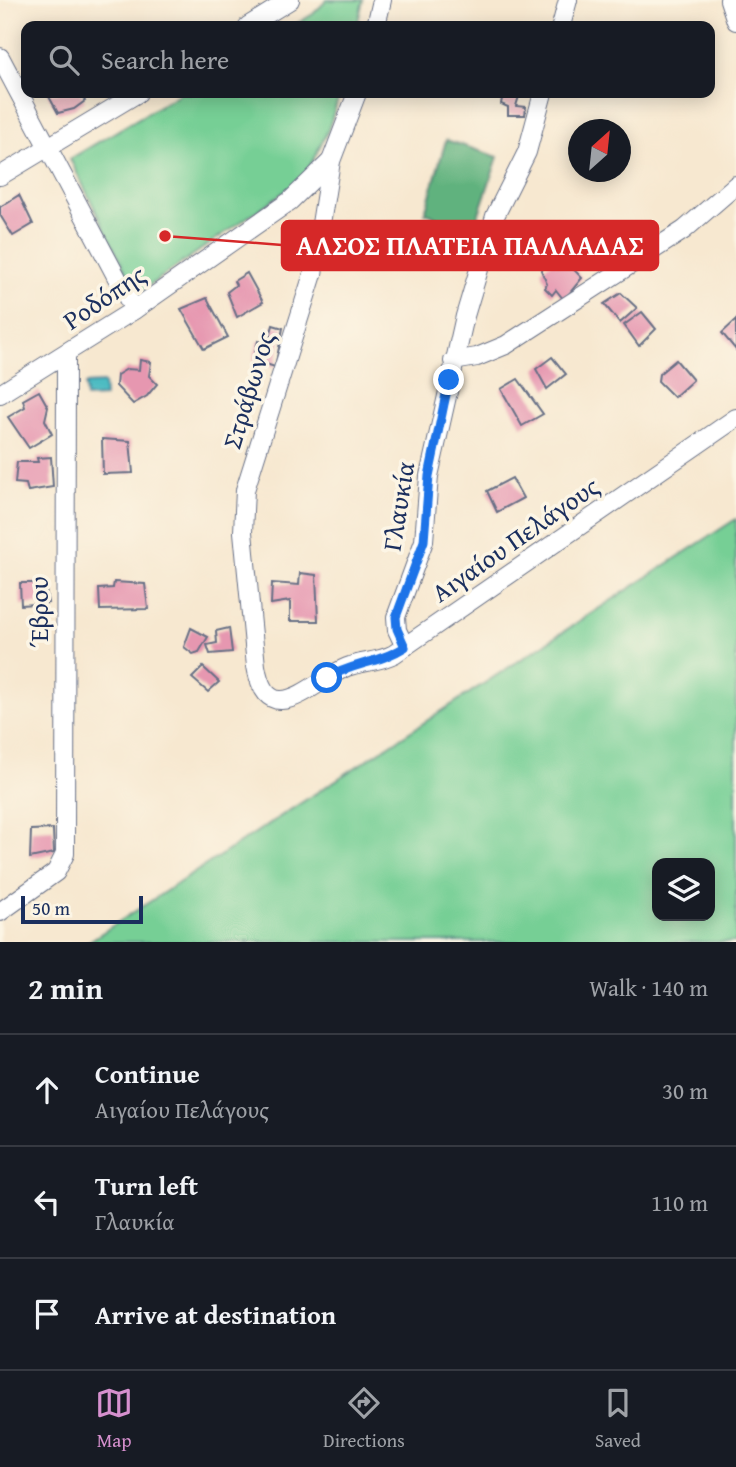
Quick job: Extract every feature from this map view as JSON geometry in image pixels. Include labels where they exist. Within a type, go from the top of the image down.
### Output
[{"type":"street","points":[[256,21],[290,0]]},
{"type":"street","points":[[377,21],[382,0]]},
{"type":"street","points":[[562,21],[568,0]]},
{"type":"street","points":[[729,0],[736,21]]},
{"type":"street","points":[[0,57],[21,97]]},
{"type":"street","points":[[21,98],[134,310]]},
{"type":"street","points":[[0,176],[130,98]]},
{"type":"street","name":"Στράβωνος","points":[[278,701],[264,691],[256,666],[243,501],[250,470],[316,264],[331,161],[355,98]]},
{"type":"street","name":"Γλαυκία","points":[[405,647],[397,629],[396,617],[424,541],[429,476],[453,361],[492,224],[527,152],[542,98]]},
{"type":"street","name":"Ροδόπης","points":[[0,394],[134,310],[299,194],[331,161]]},
{"type":"street","points":[[453,361],[477,357],[506,345],[684,230],[736,185]]},
{"type":"street","name":"Έβρου","points":[[0,912],[59,869],[64,859],[66,354]]},
{"type":"street","name":"Αιγαίου Πελάγους","points":[[278,701],[302,695],[348,666],[381,660],[405,647],[736,418]]},
{"type":"green space","points":[[327,0],[363,0],[358,21],[301,21]]},
{"type":"green space","points":[[173,98],[338,98],[328,130],[304,178],[137,294],[70,159]]},
{"type":"green space","points":[[446,140],[498,157],[473,231],[425,213]]},
{"type":"green space","points":[[736,519],[736,942],[88,942]]},
{"type":"water","points":[[104,383],[105,397],[86,398],[85,384]]},
{"type":"building","points":[[50,98],[83,98],[85,101],[74,109],[58,113]]},
{"type":"building","points":[[502,98],[518,98],[516,106],[526,107],[525,115],[508,115],[508,107],[501,104]]},
{"type":"building","points":[[19,195],[33,224],[13,236],[0,215],[0,207]]},
{"type":"building","points":[[561,256],[582,278],[564,300],[556,290],[552,295],[545,288],[547,284],[541,270]]},
{"type":"building","points":[[247,273],[263,302],[237,317],[227,292],[236,285],[234,281]]},
{"type":"building","points":[[621,293],[637,308],[620,323],[604,304]]},
{"type":"building","points":[[207,298],[228,337],[204,349],[181,309]]},
{"type":"building","points":[[642,312],[656,329],[639,346],[624,325]]},
{"type":"building","points":[[736,320],[736,350],[722,333]]},
{"type":"building","points":[[273,325],[283,328],[275,367],[253,360],[258,341],[268,343]]},
{"type":"building","points":[[552,357],[566,374],[547,389],[536,369]]},
{"type":"building","points":[[140,360],[151,362],[149,376],[157,384],[147,396],[133,404],[116,386],[117,375],[127,369],[139,370]]},
{"type":"building","points":[[676,360],[693,380],[674,397],[658,381],[659,374]]},
{"type":"building","points":[[518,379],[543,414],[522,426],[501,389]]},
{"type":"building","points":[[39,391],[48,407],[45,420],[52,434],[29,448],[8,417],[25,407],[23,400]]},
{"type":"building","points":[[102,439],[130,441],[133,473],[103,474]]},
{"type":"building","points":[[51,457],[53,487],[28,491],[26,484],[15,483],[17,462],[38,462],[37,458]]},
{"type":"building","points":[[512,478],[523,498],[497,512],[487,491]]},
{"type":"building","points":[[300,573],[316,575],[318,621],[290,621],[290,601],[271,604],[272,583],[299,585]]},
{"type":"building","points":[[114,582],[145,584],[148,609],[100,610],[99,589],[113,588]]},
{"type":"building","points":[[20,583],[45,583],[48,603],[21,605]]},
{"type":"building","points":[[191,628],[208,637],[199,652],[193,654],[184,647]]},
{"type":"building","points":[[229,628],[232,652],[210,654],[207,645],[217,643],[216,631]]},
{"type":"building","points":[[203,667],[219,682],[208,692],[192,678]]},
{"type":"building","points":[[53,829],[54,853],[30,858],[31,830]]},
{"type":"place","name":"ΑΛΣΟΣ ΠΛΑΤΕΙΑ ΠΑΛΛΑΔΑΣ","points":[[165,236]]},
{"type":"route","points":[[327,678],[348,666],[381,660],[405,647],[397,629],[396,617],[422,550],[429,476],[449,380]]}]
